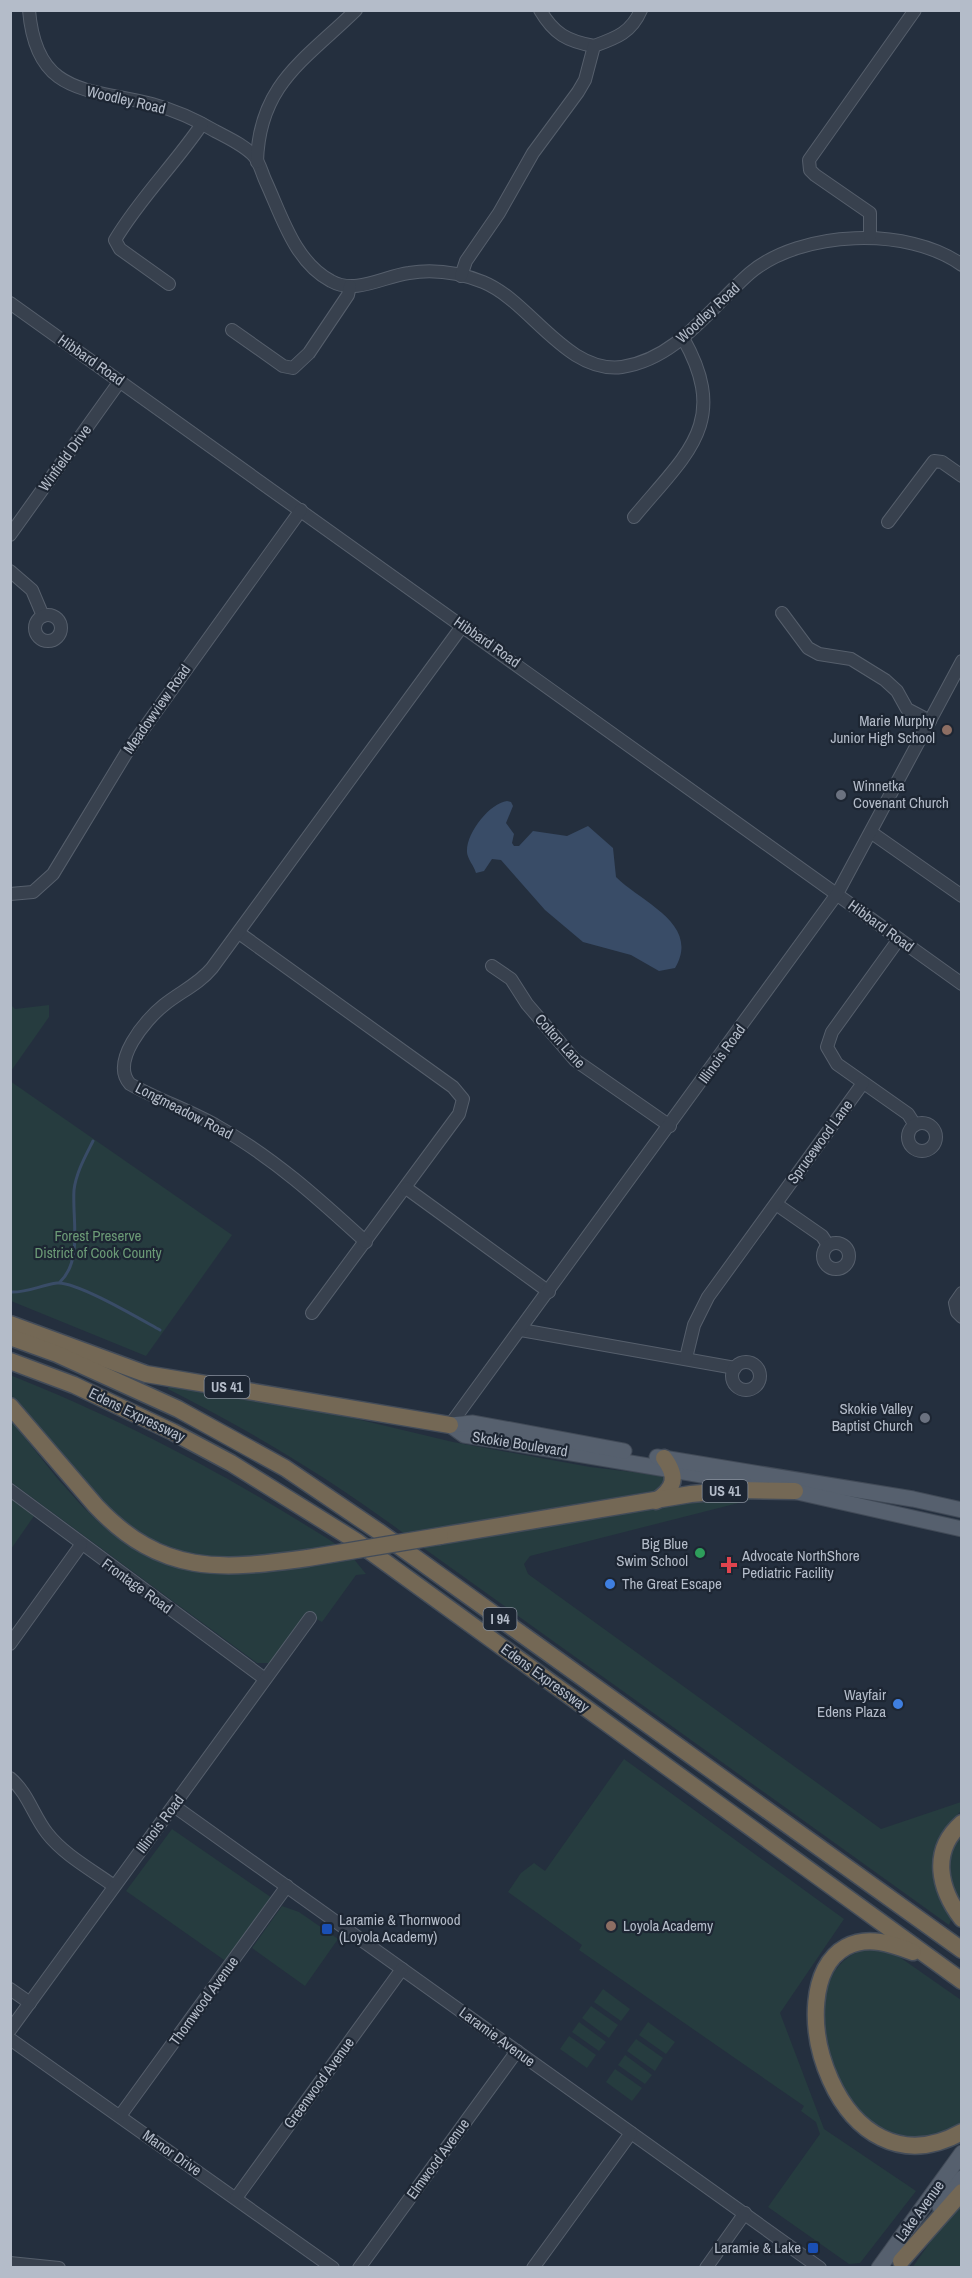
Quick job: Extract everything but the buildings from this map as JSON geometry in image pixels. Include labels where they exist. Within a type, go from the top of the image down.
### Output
[{"type":"highway","name":"US 41","points":[[10,1324],[147,1374],[450,1425]]},
{"type":"highway","name":"Edens Expressway","points":[[10,1337],[130,1385],[285,1468],[378,1531],[962,1950]]},
{"type":"highway","name":"Edens Expressway","points":[[10,1361],[74,1385],[172,1432],[231,1463],[356,1541],[962,1981]]},
{"type":"highway","name":"US 41","points":[[10,1406],[102,1513],[138,1542],[189,1562],[226,1568],[308,1558],[656,1501],[737,1490],[795,1491]]},
{"type":"highway","points":[[656,1501],[672,1486],[668,1464]]},
{"type":"highway","points":[[962,1823],[948,1839],[940,1869],[946,1894],[962,1919]]},
{"type":"highway","points":[[927,1957],[876,1941],[848,1946],[837,1953],[829,1962],[819,1989],[817,2009],[819,2045],[838,2095],[859,2122],[872,2132],[898,2144],[925,2147],[962,2132]]},
{"type":"highway","points":[[898,2264],[962,2192]]},
{"type":"main road","name":"Skokie Boulevard","points":[[450,1425],[464,1435],[913,1499],[962,1510]]},
{"type":"main road","name":"Skokie Boulevard","points":[[668,1464],[962,1529]]},
{"type":"main road","name":"Lake Avenue","points":[[879,2268],[962,2154]]},
{"type":"main road","name":"Lake Avenue","points":[[898,2264],[962,2178]]},
{"type":"street","name":"Woodley Road","points":[[29,10],[31,26],[40,54],[56,75],[69,84],[89,92],[151,104],[202,123],[249,152],[257,162],[296,246],[323,276],[332,282],[350,286],[408,273],[427,272],[461,276],[490,285],[570,351],[603,366],[638,363],[683,338],[750,274],[771,260],[812,246],[870,237],[897,238],[923,245],[962,265]]},
{"type":"street","points":[[257,162],[266,107],[275,91],[356,10]]},
{"type":"street","points":[[540,10],[551,28],[563,38],[594,46],[623,35],[635,23],[641,10]]},
{"type":"street","points":[[870,237],[870,213],[815,175],[810,170],[809,160],[915,10]]},
{"type":"street","points":[[461,276],[466,261],[500,213],[533,153],[585,80],[594,46]]},
{"type":"street","points":[[169,284],[120,249],[115,240],[143,198],[184,151],[202,123]]},
{"type":"street","points":[[232,330],[284,366],[293,368],[309,353],[348,295],[350,286]]},
{"type":"street","name":"Hibbard Road","points":[[10,303],[962,984]]},
{"type":"street","points":[[634,517],[686,455],[703,416],[702,381],[695,359],[683,338]]},
{"type":"street","name":"Winfield Drive","points":[[10,535],[120,381]]},
{"type":"street","points":[[888,522],[932,462],[939,460],[962,476]]},
{"type":"street","name":"Meadowview Road","points":[[10,894],[33,892],[53,874],[142,730],[301,510]]},
{"type":"street","points":[[10,571],[32,590],[43,616]]},
{"type":"street","points":[[782,613],[808,648],[819,654],[851,659],[885,680],[897,691],[907,709],[930,721]]},
{"type":"street","name":"Longmeadow Road","points":[[366,1242],[300,1182],[276,1164],[217,1126],[136,1087],[123,1074],[123,1061],[126,1053],[152,1016],[205,976],[462,625]]},
{"type":"street","name":"Illinois Road","points":[[450,1425],[522,1330],[837,894],[872,833],[962,661]]},
{"type":"street","points":[[872,833],[962,896]]},
{"type":"street","points":[[238,933],[460,1094],[463,1103],[459,1114],[406,1188],[312,1313]]},
{"type":"street","points":[[899,939],[829,1039],[827,1047],[832,1059],[908,1114],[915,1125]]},
{"type":"street","name":"Colton Lane","points":[[492,966],[511,979],[534,1012],[575,1060],[670,1126]]},
{"type":"street","name":"Sprucewood Lane","points":[[686,1358],[694,1325],[708,1297],[863,1083]]},
{"type":"street","points":[[406,1188],[549,1292]]},
{"type":"street","points":[[776,1203],[822,1236],[828,1245]]},
{"type":"street","points":[[962,1293],[955,1303],[957,1312],[962,1317]]},
{"type":"street","points":[[522,1330],[735,1368]]},
{"type":"street","name":"Frontage Road","points":[[10,1490],[81,1545],[265,1679]]},
{"type":"street","points":[[10,1644],[81,1545]]},
{"type":"street","name":"Illinois Road","points":[[10,2030],[310,1618]]},
{"type":"street","points":[[10,1778],[20,1787],[39,1821],[56,1843],[114,1886]]},
{"type":"street","name":"Laramie Avenue","points":[[174,1806],[820,2268]]},
{"type":"street","name":"Thornwood Avenue","points":[[120,2116],[287,1886]]},
{"type":"street","name":"Greenwood Avenue","points":[[236,2198],[402,1969]]},
{"type":"street","points":[[10,1989],[30,2003]]},
{"type":"street","name":"Manor Drive","points":[[10,2039],[333,2268]]},
{"type":"street","name":"Elmwood Avenue","points":[[359,2268],[517,2050]]},
{"type":"street","points":[[533,2268],[631,2133]]},
{"type":"street","points":[[706,2268],[746,2213]]},
{"type":"street","points":[[10,2263],[59,2268]]},
{"type":"green space","points":[[11,1005],[15,1009],[49,1005],[49,1017],[11,1071]]},
{"type":"green space","name":"Forest Preserve District of Cook County","points":[[10,1081],[232,1235],[146,1356],[11,1301]]},
{"type":"green space","points":[[10,1375],[97,1412],[179,1453],[259,1497],[339,1546],[236,1560],[193,1555],[150,1539],[111,1512],[11,1396]]},
{"type":"green space","points":[[169,1383],[302,1406],[453,1442],[590,1467],[658,1475],[666,1479],[659,1490],[406,1535],[349,1494],[290,1457],[168,1389]]},
{"type":"green space","points":[[10,1419],[83,1507],[104,1527],[126,1542],[196,1571],[219,1574],[272,1571],[353,1558],[366,1574],[356,1575],[322,1622],[307,1614],[270,1663],[257,1663],[11,1482]]},
{"type":"green space","points":[[742,1494],[762,1497],[530,1556],[524,1564],[528,1574],[881,1829],[961,1802],[961,1811],[940,1837],[933,1862],[938,1889],[952,1918],[949,1925],[422,1547]]},
{"type":"green space","points":[[11,1497],[34,1516],[11,1549]]},
{"type":"green space","points":[[624,1759],[844,1919],[780,2013],[824,2129],[916,2191],[860,2263],[849,2264],[768,2207],[820,2134],[816,2122],[801,2111],[804,2106],[579,1950],[582,1945],[508,1892],[521,1873],[534,1863],[545,1871]]},
{"type":"green space","points":[[172,1829],[272,1898],[227,1962],[126,1891]]},
{"type":"green space","points":[[961,1831],[961,1907],[953,1888],[949,1869],[952,1850]]},
{"type":"green space","points":[[282,1906],[299,1912],[338,1939],[305,1986],[252,1948]]},
{"type":"green space","points":[[867,1948],[889,1951],[961,2000],[961,2123],[923,2138],[888,2132],[859,2109],[837,2076],[824,2037],[824,1999],[837,1968]]},
{"type":"green space","points":[[603,1989],[630,2009],[621,2021],[594,2002]]},
{"type":"green space","points":[[591,2006],[618,2025],[609,2038],[582,2018]]},
{"type":"green space","points":[[579,2022],[606,2042],[599,2051],[572,2032]]},
{"type":"green space","points":[[648,2022],[675,2042],[666,2054],[639,2035]]},
{"type":"green space","points":[[569,2036],[596,2055],[587,2068],[560,2049]]},
{"type":"green space","points":[[636,2039],[663,2058],[655,2071],[627,2051]]},
{"type":"green space","points":[[625,2055],[652,2075],[645,2084],[618,2065]]},
{"type":"green space","points":[[615,2069],[642,2088],[632,2101],[606,2082]]},
{"type":"green space","points":[[961,2201],[960,2267],[912,2268],[950,2214]]},
{"type":"water","points":[[507,801],[513,806],[506,823],[514,834],[512,843],[514,846],[519,846],[533,831],[567,836],[588,826],[613,848],[616,877],[665,916],[675,927],[680,939],[681,953],[675,968],[659,971],[631,955],[583,942],[545,910],[501,860],[492,859],[484,871],[476,873],[467,854],[470,836],[480,820],[493,807]]},
{"type":"waterway","points":[[60,1282],[72,1262],[74,1251],[75,1184],[81,1165],[93,1141]]},
{"type":"waterway","points":[[10,1292],[57,1283],[66,1284],[108,1302],[160,1330]]},
{"type":"place","name":"Marie Murphy Junior High School","points":[[947,730]]},
{"type":"place","name":"Winnetka Covenant Church","points":[[841,795]]},
{"type":"place","name":"Skokie Valley Baptist Church","points":[[925,1418]]},
{"type":"place","name":"Big Blue Swim School","points":[[700,1553]]},
{"type":"place","name":"Advocate NorthShore Pediatric Facility","points":[[729,1565]]},
{"type":"place","name":"The Great Escape","points":[[610,1584]]},
{"type":"place","name":"Wayfair Edens Plaza","points":[[898,1704]]},
{"type":"place","name":"Loyola Academy","points":[[611,1926]]},
{"type":"place","name":"Laramie & Thornwood (Loyola Academy)","points":[[327,1929]]},
{"type":"place","name":"Laramie & Lake","points":[[813,2248]]}]
